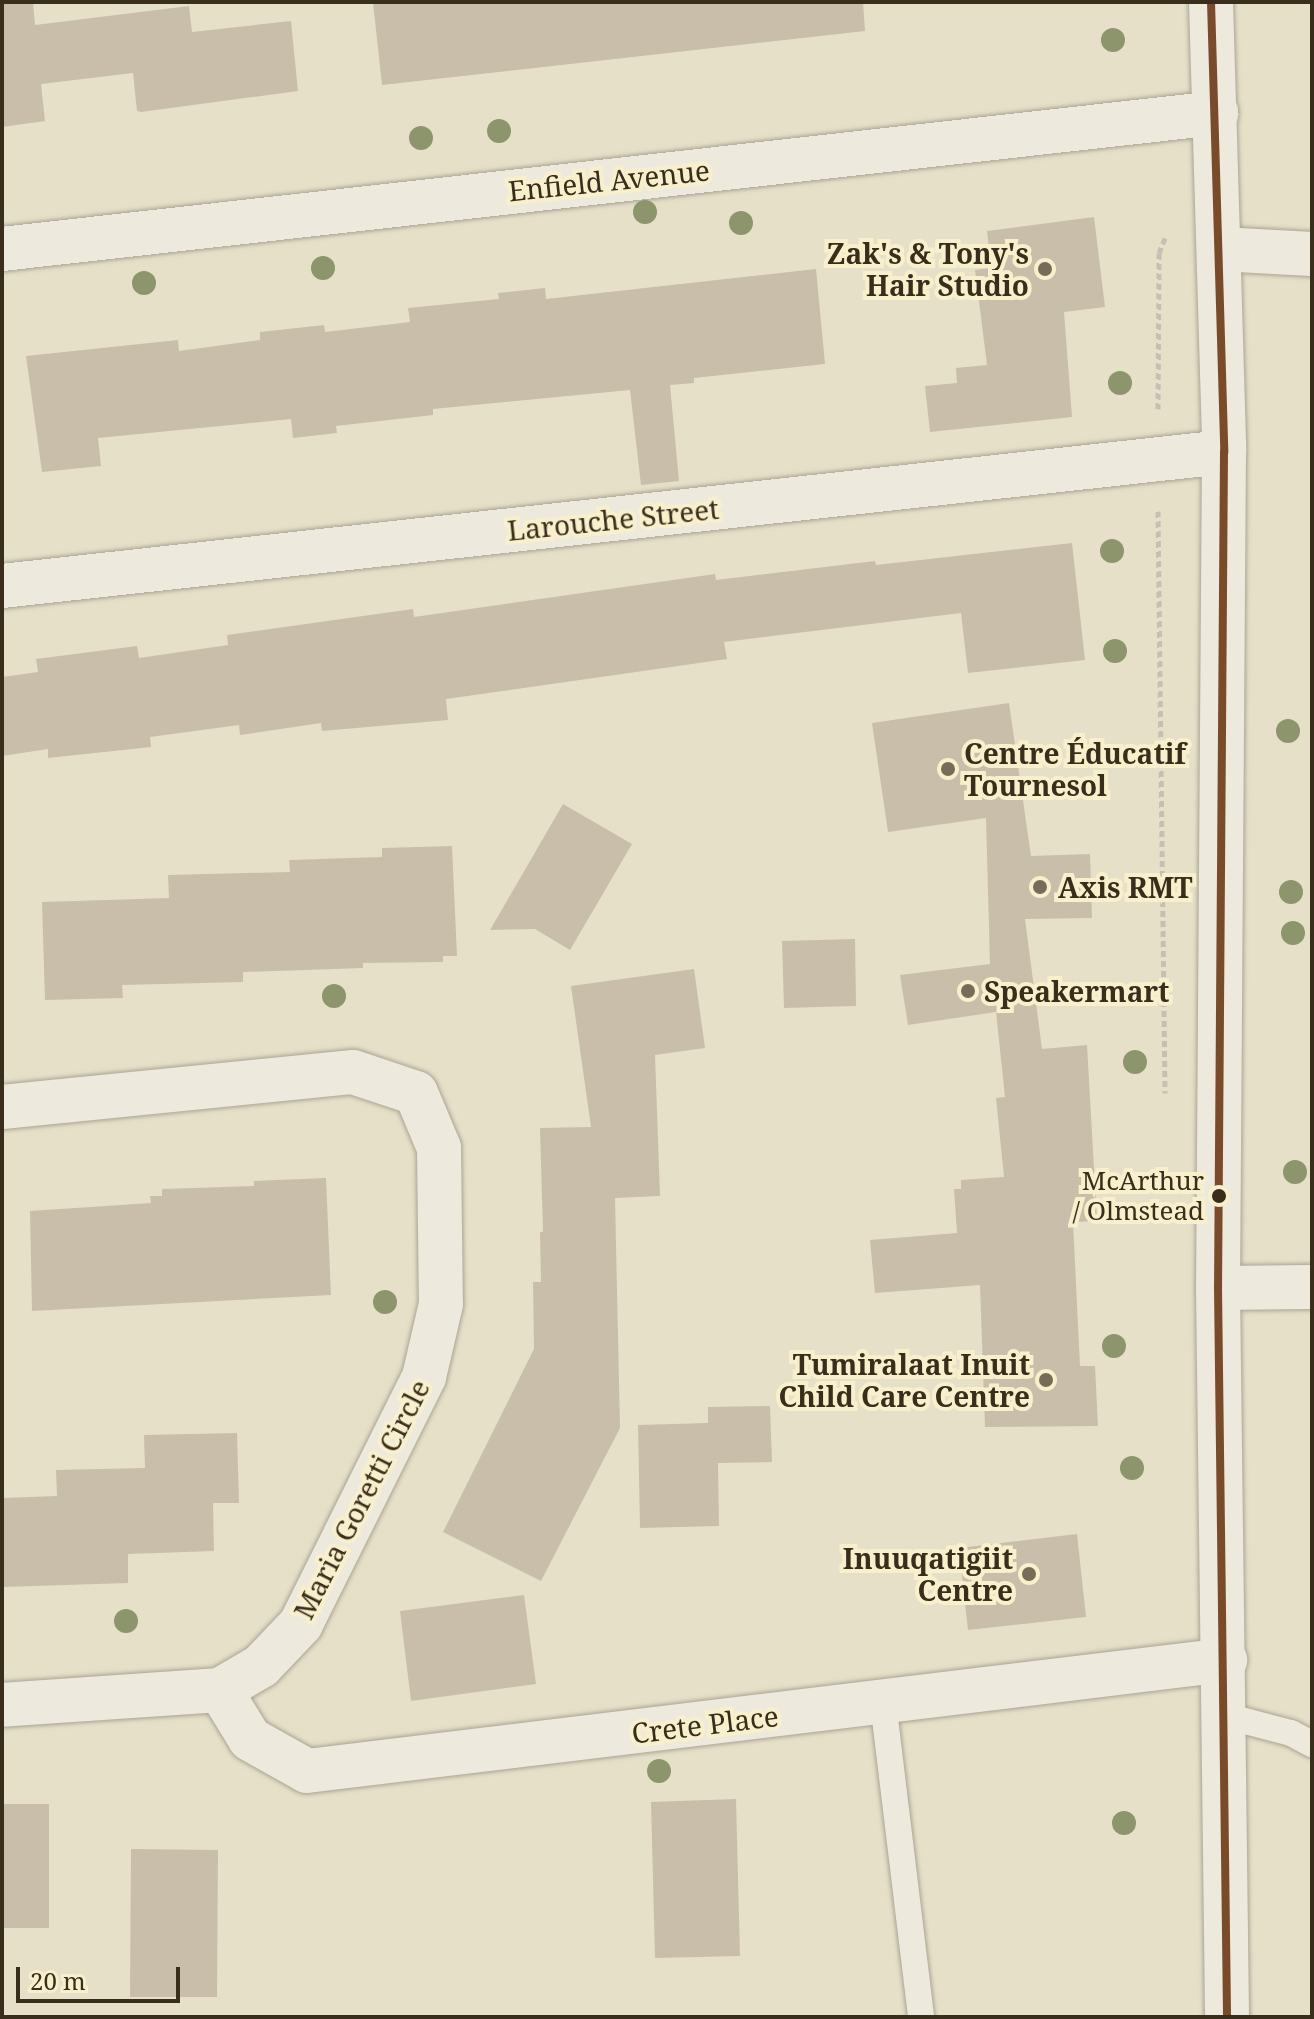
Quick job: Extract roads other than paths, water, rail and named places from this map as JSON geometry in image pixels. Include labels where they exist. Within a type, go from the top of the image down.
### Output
[{"type":"street","points":[[1211,2],[1224,452],[1218,1288],[1226,1716],[1227,2017]]},
{"type":"street","name":"Enfield Avenue","points":[[2,249],[1216,113]]},
{"type":"street","points":[[1219,249],[1312,254]]},
{"type":"street","name":"Larouche Street","points":[[2,586],[1224,452]]},
{"type":"street","name":"Maria Goretti Circle","points":[[2,1107],[353,1072],[416,1093],[439,1148],[441,1304],[424,1377],[301,1624],[261,1666],[220,1690],[2,1705]]},
{"type":"street","points":[[1218,1288],[1312,1287]]},
{"type":"street","name":"Crete Place","points":[[220,1690],[250,1739],[307,1771],[1225,1660]]},
{"type":"lane","points":[[883,1702],[921,2017]]},
{"type":"lane","points":[[1226,1716],[1291,1733],[1312,1744]]},
{"type":"place","name":"Zak's & Tony's Hair Studio","points":[[1045,269]]},
{"type":"place","name":"Centre Éducatif Tournesol","points":[[948,769]]},
{"type":"place","name":"Axis RMT","points":[[1040,887]]},
{"type":"place","name":"Speakermart","points":[[968,991]]},
{"type":"place","name":"McArthur / Olmstead","points":[[1219,1196]]},
{"type":"place","name":"Tumiralaat Inuit Child Care Centre","points":[[1046,1380]]},
{"type":"place","name":"Inuuqatigiit Centre","points":[[1029,1574]]}]
